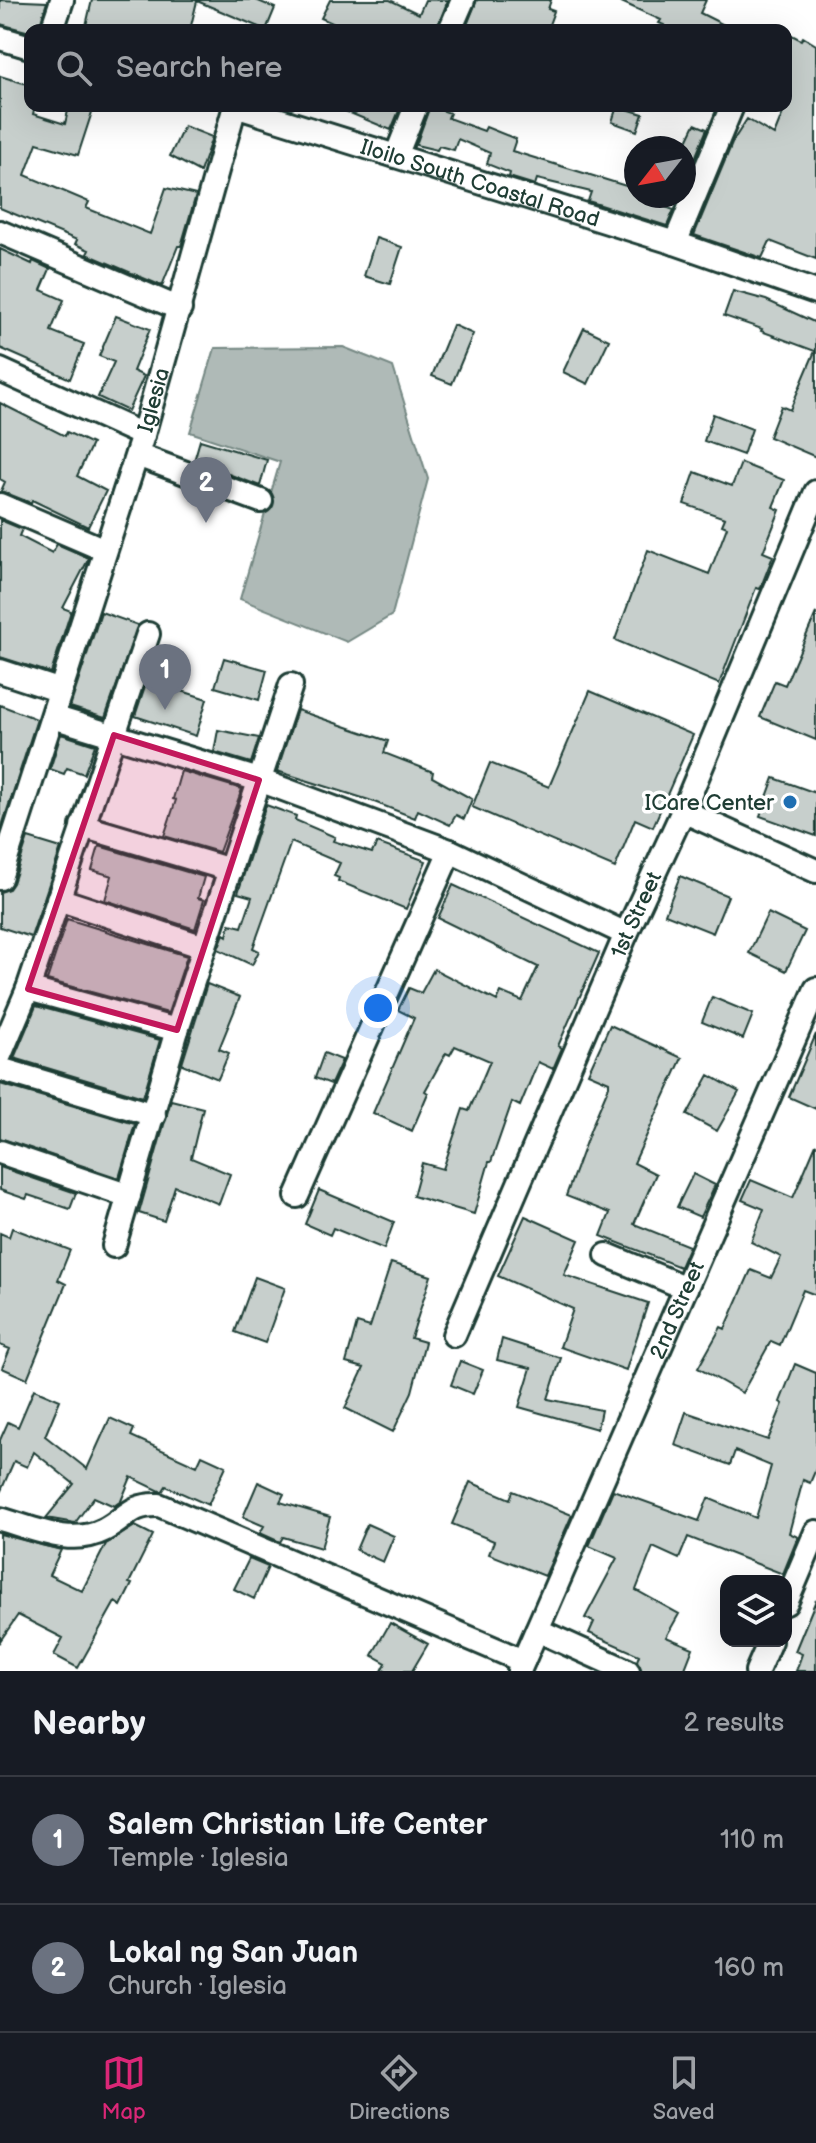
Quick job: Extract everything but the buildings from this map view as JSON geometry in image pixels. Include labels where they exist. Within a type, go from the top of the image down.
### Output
[{"type":"street","points":[[54,24],[62,0]]},
{"type":"street","points":[[453,24],[463,0]]},
{"type":"street","points":[[0,38],[24,45]]},
{"type":"street","name":"Iglesia","points":[[0,878],[140,445],[233,112]]},
{"type":"street","name":"Iloilo South Coastal Road","points":[[254,112],[675,243],[816,292]]},
{"type":"street","points":[[396,156],[414,112]]},
{"type":"street","points":[[675,243],[730,112]]},
{"type":"street","points":[[0,232],[180,309]]},
{"type":"street","points":[[0,370],[140,445],[261,501]]},
{"type":"street","name":"1st Street","points":[[454,1335],[626,934],[683,811],[816,492]]},
{"type":"street","points":[[0,505],[105,550]]},
{"type":"street","points":[[0,1055],[28,989],[148,634]]},
{"type":"street","points":[[0,671],[61,691]]},
{"type":"street","points":[[114,1246],[177,1030],[291,685]]},
{"type":"street","points":[[53,717],[259,780],[450,851],[626,934]]},
{"type":"street","points":[[683,811],[816,871]]},
{"type":"street","points":[[82,826],[231,870]]},
{"type":"street","points":[[297,1196],[450,851]]},
{"type":"street","points":[[58,899],[204,947]]},
{"type":"street","points":[[28,989],[177,1030]]},
{"type":"street","name":"2nd Street","points":[[521,1666],[816,989]]},
{"type":"street","points":[[0,1069],[154,1115]]},
{"type":"street","points":[[0,1152],[129,1196]]},
{"type":"street","points":[[607,1255],[686,1288]]},
{"type":"street","points":[[0,1519],[81,1538],[104,1529],[131,1509],[146,1504],[159,1505],[521,1666]]},
{"type":"street","points":[[792,1589],[816,1532]]},
{"type":"street","points":[[537,1630],[628,1671]]},
{"type":"street","points":[[757,1671],[767,1647]]},
{"type":"highlighted area","points":[[114,735],[259,780],[177,1030],[28,989]]},
{"type":"shaded area","points":[[343,347],[393,367],[428,479],[392,615],[347,642],[240,599],[280,462],[190,432],[215,348]]},
{"type":"place","name":"Lokal ng San Juan","points":[[206,523]]},
{"type":"place","name":"Salem Christian Life Center","points":[[165,710]]},
{"type":"place","name":"ICare Center","points":[[790,802]]}]
